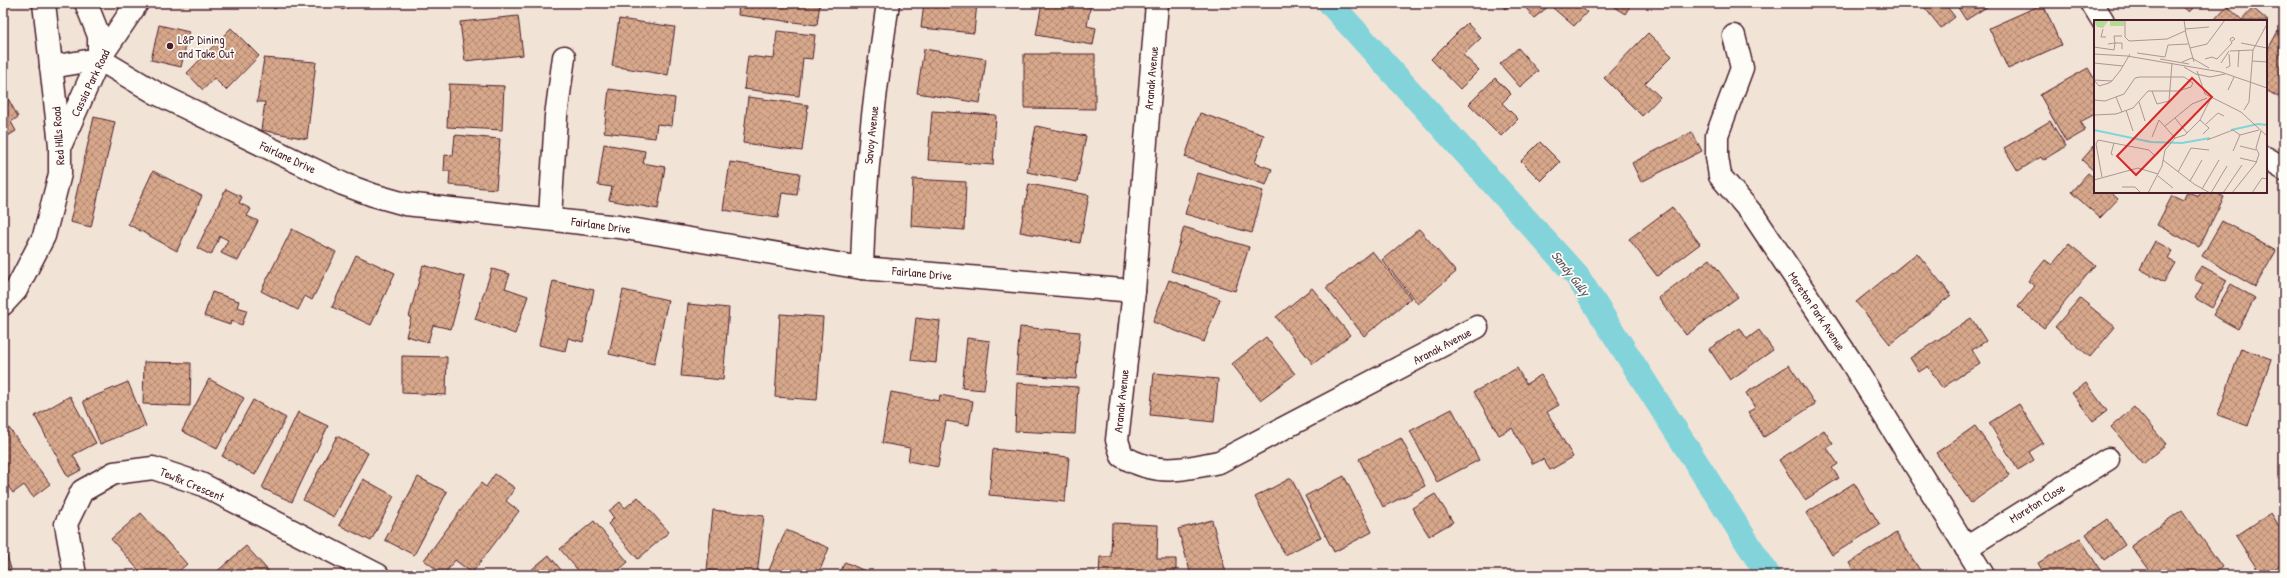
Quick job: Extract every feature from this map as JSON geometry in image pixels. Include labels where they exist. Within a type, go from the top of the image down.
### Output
[{"type":"street","name":"Red Hills Road","points":[[3,304],[16,290],[44,236],[60,174],[60,144],[44,3]]},
{"type":"street","points":[[51,68],[99,59],[99,36],[86,3]]},
{"type":"street","name":"Cassia Park Road","points":[[60,144],[99,59],[137,3]]},
{"type":"street","name":"Savoy Avenue","points":[[862,268],[863,210],[877,77],[888,3]]},
{"type":"street","name":"Aranak Avenue","points":[[1157,3],[1134,291],[1117,440],[1122,456],[1139,466],[1155,470],[1188,469],[1219,462],[1477,328]]},
{"type":"street","points":[[2092,3],[2102,20]]},
{"type":"street","name":"Moreton Park Avenue","points":[[1734,36],[1742,68],[1717,135],[1717,157],[1720,176],[1754,216],[1850,360],[1983,575]]},
{"type":"street","points":[[550,218],[556,116],[564,57]]},
{"type":"street","name":"Fairlane Drive","points":[[99,59],[156,93],[344,184],[373,195],[405,204],[550,218],[619,227],[862,268],[1134,291]]},
{"type":"street","points":[[2267,159],[2284,169]]},
{"type":"street","name":"Moreton Close","points":[[1966,548],[2108,459]]},
{"type":"street","name":"Tewfix Crescent","points":[[75,575],[66,524],[82,491],[114,473],[153,468],[201,484],[378,575]]},
{"type":"building","points":[[271,3],[285,3],[274,9]]},
{"type":"building","points":[[339,3],[359,3],[342,10]]},
{"type":"building","points":[[739,3],[820,3],[817,25],[738,15]]},
{"type":"building","points":[[924,3],[977,3],[974,33],[921,28]]},
{"type":"building","points":[[1042,3],[1091,3],[1087,26],[1096,28],[1093,45],[1036,35]]},
{"type":"building","points":[[1501,3],[1513,3],[1505,9]]},
{"type":"building","points":[[1522,3],[1546,3],[1549,6],[1534,18]]},
{"type":"building","points":[[1557,3],[1576,3],[1587,12],[1574,26],[1553,8]]},
{"type":"building","points":[[1608,3],[1632,3],[1625,14]]},
{"type":"building","points":[[1921,3],[1944,3],[1955,17],[1941,28]]},
{"type":"building","points":[[1955,3],[1993,3],[1966,20]]},
{"type":"building","points":[[2179,3],[2198,3],[2189,12]]},
{"type":"building","points":[[2043,4],[2061,45],[2008,69],[1989,28]]},
{"type":"building","points":[[2227,6],[2242,20],[2214,20]]},
{"type":"building","points":[[2253,8],[2267,20],[2242,20]]},
{"type":"building","points":[[518,16],[523,55],[465,61],[460,22]]},
{"type":"building","points":[[619,19],[675,27],[668,75],[612,66]]},
{"type":"building","points":[[1467,23],[1481,38],[1463,55],[1479,70],[1460,89],[1431,59]]},
{"type":"building","name":"L&P Dining and Take Out","points":[[159,25],[189,32],[181,67],[151,60]]},
{"type":"building","points":[[231,28],[259,56],[226,90],[214,78],[203,90],[187,73]]},
{"type":"building","points":[[777,31],[815,35],[812,59],[803,58],[799,96],[744,89],[748,56],[774,59]]},
{"type":"building","points":[[2278,31],[2284,34],[2284,89],[2278,97],[2267,91],[2267,51]]},
{"type":"building","points":[[1648,33],[1672,56],[1645,83],[1660,97],[1642,116],[1604,78]]},
{"type":"building","points":[[1518,48],[1538,71],[1520,87],[1500,64]]},
{"type":"building","points":[[924,49],[986,59],[980,103],[917,93]]},
{"type":"building","points":[[1024,54],[1095,54],[1095,109],[1024,108]]},
{"type":"building","points":[[264,58],[316,62],[307,139],[261,130],[265,102],[257,102]]},
{"type":"building","points":[[2088,68],[2094,78],[2094,115],[2080,122],[2085,131],[2066,142],[2040,95]]},
{"type":"building","points":[[1495,78],[1511,94],[1502,103],[1518,119],[1501,136],[1469,104]]},
{"type":"building","points":[[449,84],[504,86],[502,130],[447,127]]},
{"type":"building","points":[[3,89],[18,117],[11,122],[16,131],[3,139]]},
{"type":"building","points":[[609,89],[675,98],[672,126],[657,124],[655,138],[604,132]]},
{"type":"building","points":[[748,97],[808,105],[802,151],[743,143]]},
{"type":"building","points":[[932,111],[996,115],[993,165],[928,160]]},
{"type":"building","points":[[1200,113],[1264,135],[1255,163],[1272,169],[1266,185],[1185,157]]},
{"type":"building","points":[[94,117],[115,122],[91,227],[70,222]]},
{"type":"building","points":[[2050,121],[2066,146],[2043,160],[2041,157],[2018,171],[2004,148]]},
{"type":"building","points":[[1036,126],[1086,136],[1077,182],[1027,172]]},
{"type":"building","points":[[1692,132],[1702,151],[1641,182],[1632,163]]},
{"type":"building","points":[[455,135],[500,139],[496,189],[449,185],[450,171],[444,171],[445,155],[453,156]]},
{"type":"building","points":[[1540,142],[1560,162],[1541,181],[1521,161]]},
{"type":"building","points":[[604,144],[645,151],[643,163],[665,167],[658,209],[609,200],[612,187],[598,185]]},
{"type":"building","points":[[2094,146],[2094,171],[2082,160]]},
{"type":"building","points":[[730,162],[800,173],[797,195],[782,193],[778,218],[723,210]]},
{"type":"building","points":[[153,171],[202,196],[177,251],[128,224]]},
{"type":"building","points":[[1197,173],[1263,191],[1252,233],[1185,214]]},
{"type":"building","points":[[2088,173],[2094,178],[2094,193],[2111,193],[2118,199],[2100,218],[2071,192]]},
{"type":"building","points":[[913,179],[966,182],[964,230],[911,226]]},
{"type":"building","points":[[1029,184],[1089,195],[1080,243],[1020,232]]},
{"type":"building","points":[[226,189],[242,197],[239,203],[251,209],[247,216],[258,221],[238,261],[221,253],[228,240],[220,236],[211,255],[197,248]]},
{"type":"building","points":[[2187,193],[2199,196],[2200,193],[2217,193],[2224,197],[2199,247],[2157,225],[2172,196],[2183,201]]},
{"type":"building","points":[[1672,207],[1700,244],[1657,276],[1629,239]]},
{"type":"building","points":[[2222,221],[2276,251],[2255,287],[2202,256]]},
{"type":"building","points":[[1184,227],[1249,247],[1235,291],[1171,271]]},
{"type":"building","points":[[292,229],[336,252],[312,300],[305,296],[298,310],[261,291]]},
{"type":"building","points":[[1419,229],[1456,272],[1418,304],[1382,260]]},
{"type":"building","points":[[2155,241],[2173,251],[2168,259],[2175,263],[2164,282],[2140,269]]},
{"type":"building","points":[[2069,244],[2095,265],[2044,328],[2018,307],[2035,286],[2028,281],[2045,260],[2052,265]]},
{"type":"building","points":[[1372,251],[1411,298],[1364,336],[1326,288]]},
{"type":"building","points":[[1917,253],[1951,295],[1890,344],[1856,302]]},
{"type":"building","points":[[356,255],[395,273],[371,325],[332,307]]},
{"type":"building","points":[[1710,259],[1738,297],[1686,335],[1658,298]]},
{"type":"building","points":[[423,265],[465,277],[451,329],[433,325],[428,342],[406,336],[411,318],[409,317]]},
{"type":"building","points":[[2202,266],[2227,280],[2212,308],[2195,298],[2203,284],[2194,279]]},
{"type":"building","points":[[492,269],[510,274],[505,288],[528,296],[515,334],[475,319]]},
{"type":"building","points":[[1169,280],[1220,299],[1204,342],[1153,322]]},
{"type":"building","points":[[553,281],[594,290],[583,342],[568,338],[565,351],[539,345]]},
{"type":"building","points":[[2231,284],[2255,298],[2238,329],[2213,315]]},
{"type":"building","points":[[1312,288],[1350,335],[1313,364],[1276,317]]},
{"type":"building","points":[[623,290],[668,300],[654,364],[609,354]]},
{"type":"building","points":[[212,292],[239,301],[237,307],[247,310],[242,325],[231,321],[230,325],[204,316]]},
{"type":"building","points":[[2080,298],[2115,327],[2090,357],[2055,327]]},
{"type":"building","points":[[688,304],[729,308],[723,380],[681,376]]},
{"type":"building","points":[[780,314],[823,317],[817,400],[775,397]]},
{"type":"building","points":[[916,318],[940,321],[936,363],[911,360]]},
{"type":"building","points":[[1971,318],[1986,341],[1972,350],[1980,363],[1942,388],[1928,366],[1919,372],[1910,358]]},
{"type":"building","points":[[1020,327],[1080,332],[1076,379],[1016,374]]},
{"type":"building","points":[[1740,328],[1747,339],[1759,330],[1773,350],[1730,380],[1709,349]]},
{"type":"building","points":[[1266,337],[1295,374],[1260,400],[1232,364]]},
{"type":"building","points":[[967,338],[990,341],[984,390],[962,388]]},
{"type":"building","points":[[2241,348],[2271,359],[2248,426],[2218,415]]},
{"type":"building","points":[[402,356],[447,357],[446,395],[402,393]]},
{"type":"building","points":[[144,362],[191,363],[190,406],[143,404]]},
{"type":"building","points":[[1789,365],[1815,404],[1764,437],[1748,412],[1755,408],[1746,393]]},
{"type":"building","points":[[1517,368],[1526,384],[1541,375],[1559,405],[1547,412],[1573,457],[1550,470],[1543,459],[1533,464],[1512,428],[1499,435],[1474,392]]},
{"type":"building","points":[[1154,373],[1218,379],[1214,422],[1150,415]]},
{"type":"building","points":[[209,379],[244,398],[217,449],[182,431]]},
{"type":"building","points":[[128,382],[146,426],[100,444],[83,401]]},
{"type":"building","points":[[1017,383],[1078,387],[1075,434],[1015,431]]},
{"type":"building","points":[[2086,383],[2107,411],[2093,421],[2072,393]]},
{"type":"building","points":[[891,392],[939,401],[940,395],[973,401],[969,425],[946,421],[938,467],[908,461],[910,448],[882,443]]},
{"type":"building","points":[[70,396],[96,443],[73,455],[81,470],[68,477],[35,416]]},
{"type":"building","points":[[253,400],[286,418],[255,475],[222,456]]},
{"type":"building","points":[[2019,404],[2043,443],[2029,452],[2034,460],[2018,470],[1989,423]]},
{"type":"building","points":[[2134,407],[2166,444],[2143,464],[2111,427]]},
{"type":"building","points":[[1452,409],[1479,460],[1437,482],[1410,431]]},
{"type":"building","points":[[298,412],[328,426],[292,502],[262,488]]},
{"type":"building","points":[[6,424],[50,484],[33,497],[24,485],[13,493],[3,479],[3,426]]},
{"type":"building","points":[[1975,426],[2010,475],[1971,503],[1936,453]]},
{"type":"building","points":[[1824,430],[1833,444],[1827,448],[1838,464],[1832,468],[1839,478],[1805,500],[1779,460]]},
{"type":"building","points":[[337,436],[368,453],[334,517],[303,500]]},
{"type":"building","points":[[1401,438],[1425,486],[1383,507],[1359,459]]},
{"type":"building","points":[[993,449],[1069,457],[1065,502],[989,495]]},
{"type":"building","points":[[495,474],[515,488],[506,501],[519,511],[472,573],[455,560],[444,575],[424,560],[481,483],[486,487]]},
{"type":"building","points":[[1344,476],[1372,532],[1334,552],[1305,496]]},
{"type":"building","points":[[418,477],[447,492],[414,555],[385,540]]},
{"type":"building","points":[[1291,478],[1321,537],[1285,555],[1255,497]]},
{"type":"building","points":[[363,479],[394,496],[371,541],[339,525]]},
{"type":"building","points":[[1854,483],[1880,525],[1832,555],[1806,513]]},
{"type":"building","points":[[1435,494],[1453,522],[1429,536],[1412,508]]},
{"type":"building","points":[[638,497],[669,532],[638,559],[608,524],[614,518],[609,511],[620,502],[625,508]]},
{"type":"building","points":[[713,510],[764,516],[757,575],[707,570]]},
{"type":"building","points":[[2182,510],[2222,567],[2211,575],[2152,575],[2131,546]]},
{"type":"building","points":[[141,513],[187,564],[179,571],[183,575],[143,575],[111,539]]},
{"type":"building","points":[[2271,513],[2284,534],[2284,563],[2264,575],[2261,575],[2236,536]]},
{"type":"building","points":[[2108,519],[2125,545],[2104,560],[2086,534]]},
{"type":"building","points":[[1212,520],[1226,573],[1217,575],[1191,575],[1178,529]]},
{"type":"building","points":[[594,521],[628,562],[613,575],[582,575],[560,549]]},
{"type":"building","points":[[1112,523],[1158,525],[1157,559],[1176,559],[1176,575],[1099,575],[1100,557],[1111,557]]},
{"type":"building","points":[[786,530],[829,548],[818,575],[767,575]]},
{"type":"building","points":[[1896,533],[1923,575],[1856,575],[1849,563]]},
{"type":"building","points":[[2080,538],[2103,575],[2045,575],[2038,563]]},
{"type":"building","points":[[3,543],[11,569],[3,572]]},
{"type":"building","points":[[246,546],[272,575],[213,575]]},
{"type":"building","points":[[549,555],[565,575],[525,575]]},
{"type":"building","points":[[845,562],[874,575],[839,575]]},
{"type":"waterway","name":"Sandy Gully","points":[[1330,3],[1577,276],[1768,575]]},
{"type":"place","name":"L&P Dining and Take Out","points":[[170,46]]}]
